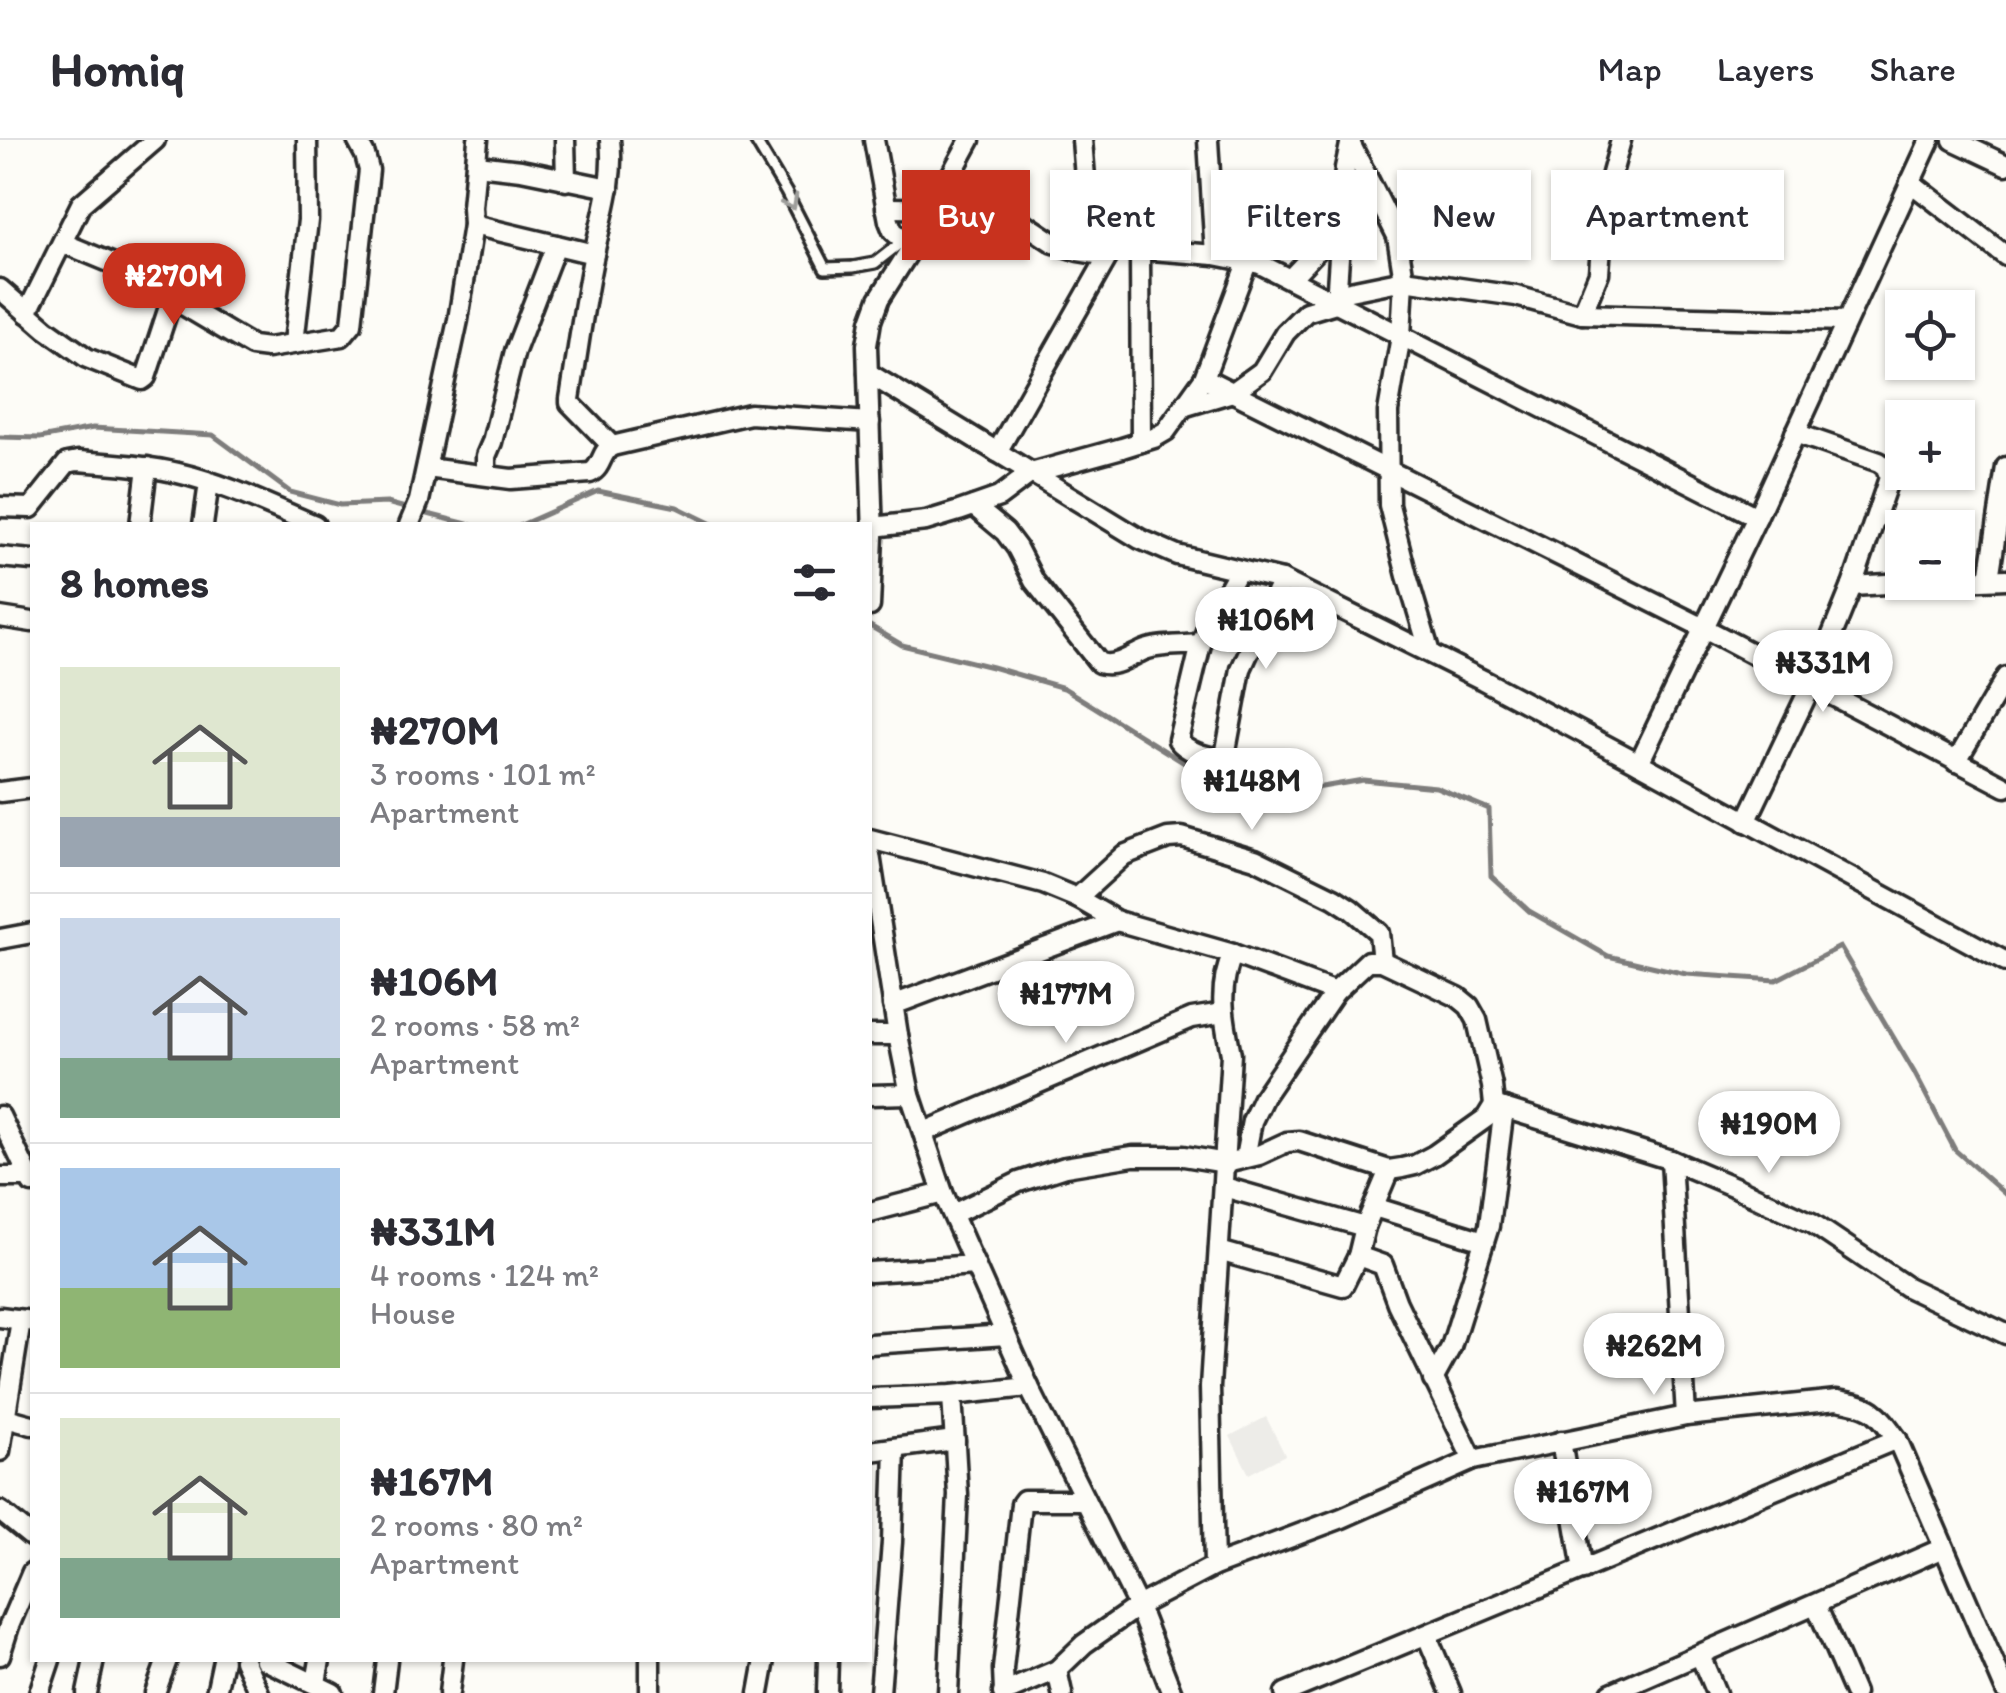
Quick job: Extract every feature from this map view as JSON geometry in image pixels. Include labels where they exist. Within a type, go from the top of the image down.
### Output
[{"type":"street","points":[[294,343],[308,220],[307,140]]},
{"type":"street","points":[[63,243],[114,264],[252,346],[268,348],[342,336],[352,324],[369,170],[357,140]]},
{"type":"street","points":[[411,522],[420,501],[458,320],[473,225],[478,140]]},
{"type":"street","points":[[565,140],[566,181]]},
{"type":"street","points":[[610,140],[610,188],[594,254],[570,403],[612,446]]},
{"type":"street","points":[[874,140],[886,208],[893,232],[902,239]]},
{"type":"street","points":[[954,170],[970,140]]},
{"type":"street","points":[[1082,140],[1084,170]]},
{"type":"street","points":[[1208,140],[1211,183]]},
{"type":"street","points":[[1582,314],[1599,273],[1604,203],[1621,140]]},
{"type":"street","points":[[1638,763],[1757,517],[1930,140]]},
{"type":"street","points":[[1953,140],[2006,164]]},
{"type":"street","points":[[1346,170],[1351,142]]},
{"type":"street","points":[[1351,142],[1397,236],[1404,280],[1388,412],[1389,505],[1430,654]]},
{"type":"street","points":[[27,313],[81,204],[145,144]]},
{"type":"street","points":[[477,165],[610,188]]},
{"type":"street","points":[[1910,182],[2006,256]]},
{"type":"street","points":[[886,208],[902,208]]},
{"type":"street","points":[[473,225],[594,254]]},
{"type":"street","points":[[486,475],[486,456],[515,351],[556,244]]},
{"type":"street","points":[[872,553],[867,345],[879,299],[902,255]]},
{"type":"street","points":[[996,452],[1106,260]]},
{"type":"street","points":[[1140,260],[1141,442]]},
{"type":"street","points":[[873,526],[926,521],[974,506],[999,496],[1032,473],[1154,438],[1166,431],[1204,378],[1248,260],[1757,517]]},
{"type":"street","points":[[1290,279],[1308,260]]},
{"type":"street","points":[[1336,302],[1339,260]]},
{"type":"street","points":[[1183,407],[1233,392],[1262,371],[1285,333],[1306,312],[1336,302],[1345,292],[1404,280],[1516,296],[1582,314],[1846,321]]},
{"type":"street","points":[[0,289],[86,358],[142,380],[172,298]]},
{"type":"street","points":[[868,373],[1140,539],[1177,555],[1282,580],[1638,763],[2006,962]]},
{"type":"street","points":[[1204,378],[1704,628],[2006,787]]},
{"type":"street","points":[[427,468],[511,479],[590,473],[612,446],[750,414],[870,422]]},
{"type":"street","points":[[1746,822],[1812,684],[1852,586],[1888,478],[1886,467],[1879,462],[1796,433]]},
{"type":"street","points":[[0,507],[32,508],[67,463],[78,460],[179,473],[246,494],[270,516],[300,522]]},
{"type":"street","points":[[140,522],[147,467]]},
{"type":"street","points":[[1998,579],[2006,467]]},
{"type":"street","points":[[203,522],[209,482]]},
{"type":"street","points":[[974,506],[1005,532],[1034,581],[1099,663],[1106,666],[1147,649],[1201,644]]},
{"type":"street","points":[[0,558],[30,560]]},
{"type":"street","points":[[1239,570],[1201,644],[1178,740],[1196,752],[1220,760],[1225,756],[1241,670],[1282,580]]},
{"type":"street","points":[[1852,586],[1885,584]]},
{"type":"street","points":[[0,617],[30,622]]},
{"type":"street","points":[[1956,762],[2006,677]]},
{"type":"street","points":[[0,792],[30,788]]},
{"type":"street","points":[[1077,898],[1124,856],[1182,836],[1255,859],[1342,903],[1379,933],[1382,962]]},
{"type":"street","points":[[872,840],[1042,884],[1117,921],[1233,954],[1335,992]]},
{"type":"street","points":[[872,868],[910,1094],[943,1192],[1029,1387],[1138,1606],[1172,1693]]},
{"type":"street","points":[[893,1005],[1117,921]]},
{"type":"street","points":[[0,939],[30,932]]},
{"type":"street","points":[[1233,954],[1222,988],[1231,1054],[1235,1160]]},
{"type":"street","points":[[1214,1566],[1210,1387],[1224,1187],[1257,1108],[1335,992],[1368,961],[1382,962],[1458,996],[1469,1006],[1477,1020],[1499,1106],[1492,1208],[1452,1347],[1433,1380]]},
{"type":"street","points":[[872,984],[890,983]]},
{"type":"street","points":[[924,1132],[1192,1018],[1223,1013]]},
{"type":"street","points":[[872,1035],[898,1036]]},
{"type":"street","points":[[872,1095],[910,1094]]},
{"type":"street","points":[[1499,1106],[1671,1160],[1812,1223],[1907,1286],[2006,1334]]},
{"type":"street","points":[[952,1214],[1018,1182],[1065,1167],[1133,1156],[1235,1160],[1299,1141],[1389,1170],[1415,1165],[1499,1106]]},
{"type":"street","points":[[0,1116],[27,1154]]},
{"type":"street","points":[[1671,1160],[1686,1416]]},
{"type":"street","points":[[1219,1251],[1338,1286],[1346,1283],[1389,1170]]},
{"type":"street","points":[[0,1177],[30,1180]]},
{"type":"street","points":[[1224,1187],[1365,1227]]},
{"type":"street","points":[[872,1211],[943,1192]]},
{"type":"street","points":[[1374,1206],[1484,1241]]},
{"type":"street","points":[[1358,1256],[1383,1265],[1473,1460]]},
{"type":"street","points":[[872,1272],[974,1265]]},
{"type":"street","points":[[0,1317],[27,1321],[24,1358],[0,1451]]},
{"type":"street","points":[[872,1344],[1006,1335]]},
{"type":"street","points":[[872,1398],[1029,1387]]},
{"type":"street","points":[[948,1693],[958,1495],[952,1395]]},
{"type":"street","points":[[1086,1500],[1024,1500],[1021,1504],[1003,1669],[1004,1693],[1057,1670],[1084,1644],[1138,1606],[1214,1566],[1342,1518],[1473,1460],[1686,1416],[1837,1400],[1860,1404],[1877,1412],[1897,1439],[2006,1691]]},
{"type":"street","points":[[6,1418],[30,1424]]},
{"type":"street","points":[[1285,1693],[1312,1689],[1427,1636],[1897,1439]]},
{"type":"street","points":[[872,1452],[955,1440]]},
{"type":"street","points":[[1561,1441],[1583,1570]]},
{"type":"street","points":[[880,1693],[895,1448]]},
{"type":"street","points":[[0,1511],[30,1536]]},
{"type":"street","points":[[1610,1693],[1943,1548]]},
{"type":"street","points":[[0,1654],[30,1577]]},
{"type":"street","points":[[1816,1605],[1854,1693]]},
{"type":"street","points":[[1427,1636],[1451,1693]]},
{"type":"street","points":[[1700,1655],[1716,1693]]},
{"type":"street","points":[[39,1693],[49,1662]]},
{"type":"street","points":[[87,1693],[94,1662]]},
{"type":"street","points":[[155,1693],[166,1662]]},
{"type":"street","points":[[216,1693],[224,1662]]},
{"type":"street","points":[[245,1662],[259,1693]]},
{"type":"street","points":[[269,1662],[333,1693]]},
{"type":"street","points":[[316,1684],[320,1662]]},
{"type":"street","points":[[383,1693],[388,1662]]},
{"type":"street","points":[[449,1693],[453,1662]]},
{"type":"street","points":[[650,1662],[650,1693]]},
{"type":"street","points":[[759,1693],[765,1662]]},
{"type":"street","points":[[827,1693],[828,1662]]},
{"type":"street","points":[[1057,1670],[1062,1693]]},
{"type":"lane","points":[[755,140],[824,268],[875,263],[902,247]]},
{"type":"shaded area","points":[[1266,1417],[1285,1455],[1249,1474],[1230,1436]]},
{"type":"waterway","points":[[0,437],[40,438],[93,428],[213,435],[290,492],[340,505],[387,503],[409,509]]},
{"type":"waterway","points":[[528,522],[598,491],[677,507],[708,522]]},
{"type":"waterway","points":[[420,512],[459,522]]},
{"type":"waterway","points":[[872,627],[902,645],[1064,688],[1226,789],[1281,794],[1363,780],[1436,787],[1489,809],[1491,876],[1529,911],[1608,956],[1686,974],[1776,980],[1840,947],[1955,1150],[2006,1195]]}]
